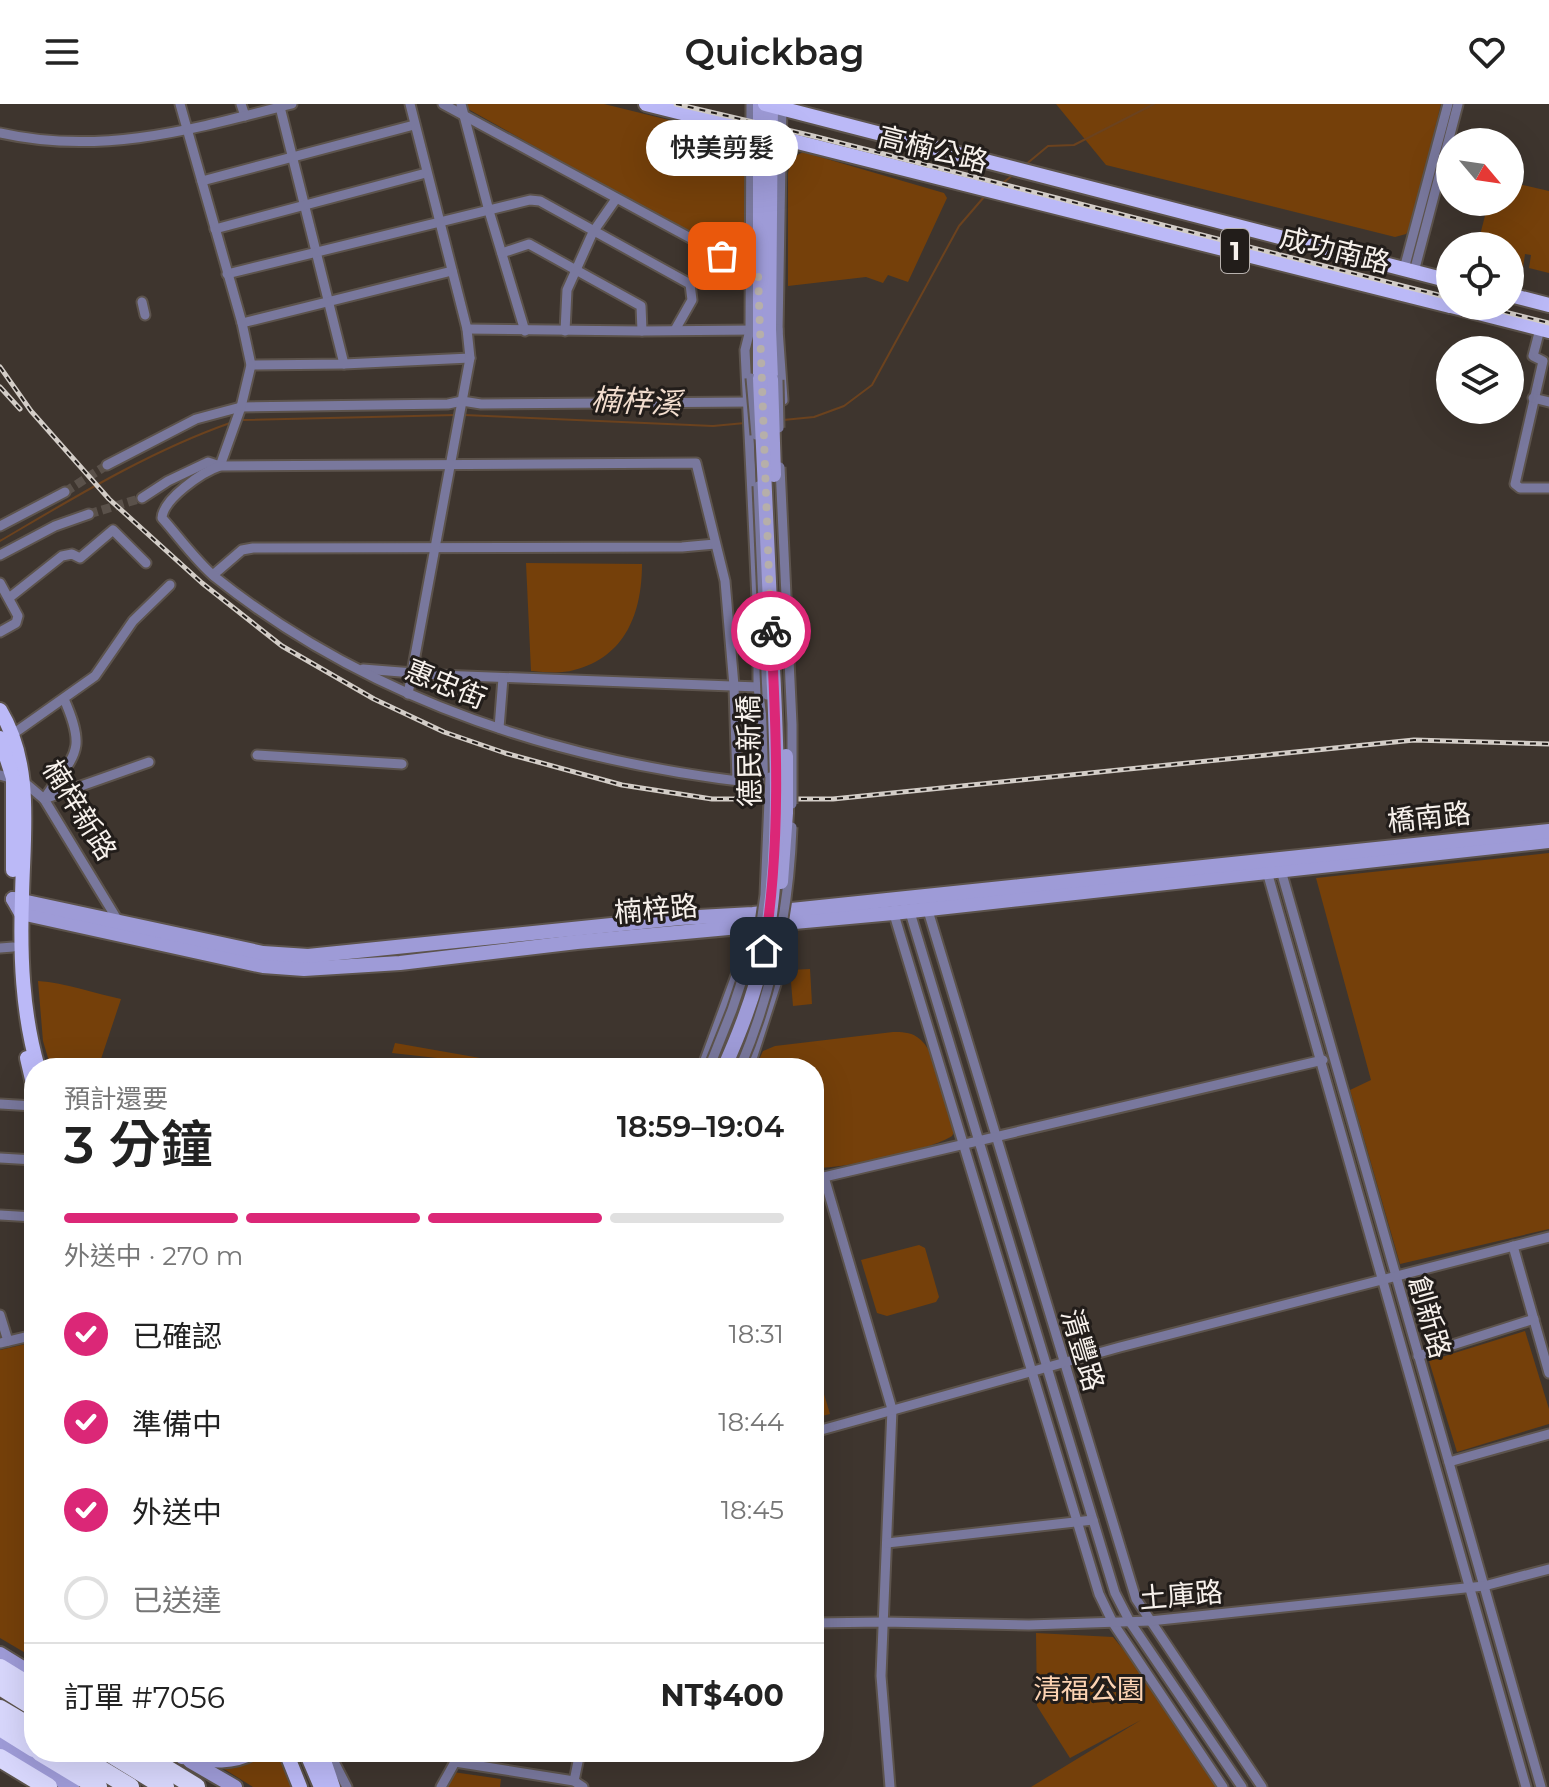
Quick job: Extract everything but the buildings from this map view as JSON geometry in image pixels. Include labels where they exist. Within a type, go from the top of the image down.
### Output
[{"type":"highway","points":[[0,1668],[24,1683]]},
{"type":"highway","points":[[0,1686],[24,1701]]},
{"type":"highway","points":[[0,1709],[24,1723]]},
{"type":"highway","points":[[0,1727],[24,1742]]},
{"type":"highway","points":[[0,1758],[46,1786]]},
{"type":"highway","points":[[57,1762],[98,1787]]},
{"type":"highway","points":[[89,1762],[130,1787]]},
{"type":"highway","points":[[124,1762],[165,1787]]},
{"type":"highway","points":[[155,1762],[196,1787]]},
{"type":"main road","name":"高楠公路","points":[[646,104],[1021,198]]},
{"type":"main road","name":"高楠公路","points":[[772,105],[1039,174]]},
{"type":"main road","name":"成功南路","points":[[1039,174],[1436,278]]},
{"type":"main road","name":"成功南路","points":[[1021,198],[1436,302]]},
{"type":"main road","points":[[1285,264],[1289,239]]},
{"type":"main road","points":[[1524,299],[1549,305]]},
{"type":"main road","name":"成功南路","points":[[1505,320],[1545,330]]},
{"type":"main road","name":"楠梓新路","points":[[0,710],[12,778]]},
{"type":"main road","points":[[12,778],[14,902],[29,1039],[35,1058]]},
{"type":"main road","points":[[14,902],[7,947],[27,1058]]},
{"type":"main road","points":[[290,1762],[300,1787]]},
{"type":"main road","points":[[310,1762],[321,1787]]},
{"type":"main road","points":[[324,1762],[333,1787]]},
{"type":"street","points":[[180,104],[251,365],[241,407],[220,466]]},
{"type":"street","points":[[241,104],[245,116]]},
{"type":"street","points":[[408,694],[470,358],[467,329],[410,104]]},
{"type":"street","points":[[443,104],[616,199],[764,273]]},
{"type":"street","points":[[461,104],[525,331]]},
{"type":"street","points":[[751,104],[766,134],[761,331],[765,379]]},
{"type":"street","points":[[1409,271],[1448,104]]},
{"type":"street","points":[[1409,271],[1458,104]]},
{"type":"street","points":[[0,133],[36,141],[113,142],[187,131],[288,105],[293,158],[344,364]]},
{"type":"street","points":[[713,1058],[757,939],[765,895],[771,755],[765,379],[761,331],[766,134],[772,105]]},
{"type":"street","points":[[202,181],[414,125]]},
{"type":"street","points":[[215,229],[426,173]]},
{"type":"street","points":[[565,331],[567,290],[575,269],[593,232],[616,199]]},
{"type":"street","points":[[227,274],[530,200],[540,201],[690,284],[692,300],[675,330]]},
{"type":"street","points":[[502,253],[529,244],[575,269],[641,306],[642,331]]},
{"type":"street","points":[[242,323],[452,271]]},
{"type":"street","points":[[142,302],[145,315]]},
{"type":"street","points":[[467,329],[761,331]]},
{"type":"street","points":[[1545,330],[1533,356],[1543,361],[1515,484],[1520,488],[1549,488]]},
{"type":"street","points":[[107,465],[196,419],[241,407],[448,404],[462,401],[481,404],[747,406],[783,400],[761,331]]},
{"type":"street","points":[[356,668],[503,678],[758,687],[758,620],[745,350],[761,331]]},
{"type":"street","points":[[251,365],[470,358]]},
{"type":"street","name":"德民新橋","points":[[728,1058],[747,1010],[764,951],[775,836],[777,772],[765,379]]},
{"type":"street","name":"德民新橋","points":[[740,1058],[773,951],[786,825],[787,778],[765,379]]},
{"type":"street","points":[[1533,398],[1549,402]]},
{"type":"street","points":[[142,498],[168,481],[208,462],[220,466],[696,463],[725,581],[734,686],[737,781]]},
{"type":"street","name":"惠忠街","points":[[220,466],[210,470],[168,503],[162,518],[213,575],[320,650],[408,694],[567,751],[694,776],[764,784],[766,749],[758,687]]},
{"type":"street","points":[[0,526],[65,492]]},
{"type":"street","points":[[0,555],[55,526],[89,514]]},
{"type":"street","points":[[9,598],[62,556],[72,554],[80,558],[113,530],[146,563]]},
{"type":"street","points":[[213,575],[242,550],[253,548],[682,547],[715,544]]},
{"type":"street","points":[[0,583],[18,616],[16,623],[0,632]]},
{"type":"street","points":[[6,736],[95,676],[133,621],[170,585]]},
{"type":"street","points":[[499,728],[503,678]]},
{"type":"street","points":[[44,799],[78,742],[76,726],[64,699]]},
{"type":"street","points":[[257,755],[402,764]]},
{"type":"street","points":[[44,799],[149,762]]},
{"type":"street","name":"楠梓新路","points":[[12,778],[44,799],[122,927]]},
{"type":"street","name":"橋南路","points":[[1316,861],[1549,831]]},
{"type":"street","name":"橋南路","points":[[1316,861],[1549,841]]},
{"type":"street","name":"楠梓路","points":[[14,902],[122,927],[263,953],[308,956],[680,918],[752,921],[1316,861]]},
{"type":"street","name":"創新路","points":[[1272,866],[1334,1058],[1541,1787]]},
{"type":"street","name":"創新路","points":[[1272,866],[1320,1061],[1526,1787]]},
{"type":"street","name":"清豐路","points":[[926,902],[1136,1599],[1262,1787]]},
{"type":"street","name":"清豐路","points":[[908,904],[1115,1593],[1130,1622],[1242,1787]]},
{"type":"street","name":"清豐路","points":[[892,906],[1099,1594],[1113,1623],[1223,1787]]},
{"type":"street","points":[[752,1058],[768,1013],[792,916]]},
{"type":"street","points":[[705,1058],[752,921]]},
{"type":"street","points":[[824,1176],[1334,1058]]},
{"type":"street","points":[[0,1104],[24,1105]]},
{"type":"street","points":[[0,1158],[24,1159]]},
{"type":"street","points":[[824,1193],[892,1409],[881,1676],[890,1787]]},
{"type":"street","points":[[0,1215],[24,1216]]},
{"type":"street","points":[[824,1429],[1395,1274],[1549,1237]]},
{"type":"street","points":[[1513,1246],[1549,1373]]},
{"type":"street","points":[[0,1315],[4,1342],[24,1337]]},
{"type":"street","points":[[1418,1356],[1534,1319]]},
{"type":"street","points":[[1449,1462],[1549,1434]]},
{"type":"street","points":[[887,1543],[1093,1520]]},
{"type":"street","name":"土庫路","points":[[824,1623],[980,1625],[1150,1621],[1484,1586],[1549,1569]]},
{"type":"street","points":[[0,1654],[24,1669]]},
{"type":"street","points":[[0,1744],[24,1758]]},
{"type":"street","points":[[30,1762],[72,1787]]},
{"type":"street","points":[[192,1762],[235,1787]]},
{"type":"street","points":[[334,1762],[347,1787]]},
{"type":"street","points":[[441,1787],[454,1762]]},
{"type":"street","points":[[479,1762],[578,1784],[579,1762]]},
{"type":"green space","points":[[467,104],[604,104],[738,137],[747,147],[744,264],[468,109]]},
{"type":"green space","points":[[1056,104],[1441,104],[1411,228],[1406,234],[1395,237],[1106,165]]},
{"type":"green space","points":[[803,152],[944,193],[947,198],[908,282],[888,275],[883,283],[866,277],[788,286],[788,173],[792,160]]},
{"type":"green space","points":[[1524,185],[1549,191],[1549,273],[1529,268],[1531,255],[1525,254],[1524,261],[1524,232],[1481,232],[1485,216],[1524,216]]},
{"type":"green space","points":[[526,563],[642,564],[639,599],[634,615],[628,630],[607,655],[574,670],[531,671]]},
{"type":"green space","points":[[1549,853],[1549,1229],[1400,1264],[1350,1090],[1371,1080],[1316,878]]},
{"type":"green space","points":[[810,969],[812,1004],[793,1006],[790,970]]},
{"type":"green space","points":[[38,981],[121,999],[101,1058],[48,1058],[43,1041]]},
{"type":"green space","points":[[893,1032],[914,1035],[925,1044],[937,1066],[955,1130],[952,1136],[925,1147],[885,1158],[824,1167],[824,1058],[760,1058],[763,1051],[775,1046]]},
{"type":"green space","points":[[395,1043],[480,1058],[437,1058],[392,1053]]},
{"type":"green space","points":[[919,1245],[925,1248],[939,1297],[936,1302],[887,1316],[877,1313],[861,1260]]},
{"type":"green space","points":[[1525,1331],[1549,1409],[1549,1424],[1457,1452],[1429,1361]]},
{"type":"green space","points":[[24,1344],[24,1652],[0,1638],[0,1350]]},
{"type":"green space","points":[[824,1394],[830,1414],[824,1416]]},
{"type":"green space","name":"清福公園","points":[[1036,1633],[1113,1637],[1168,1704],[1220,1787],[1031,1787],[1141,1720],[1070,1758],[1037,1706]]},
{"type":"green space","points":[[283,1762],[292,1787],[253,1787],[216,1764]]},
{"type":"green space","points":[[453,1772],[501,1779],[500,1787],[445,1787]]},
{"type":"waterway","name":"楠梓溪","points":[[1024,166],[1048,146],[1074,145],[1154,104]]},
{"type":"waterway","name":"楠梓溪","points":[[999,186],[1013,175]]},
{"type":"waterway","name":"楠梓溪","points":[[783,420],[814,417],[844,406],[872,385],[959,226],[984,197]]},
{"type":"waterway","name":"楠梓溪","points":[[240,420],[457,415]]},
{"type":"waterway","name":"楠梓溪","points":[[464,415],[713,426],[745,423]]},
{"type":"waterway","name":"楠梓溪","points":[[0,541],[141,461],[230,423]]},
{"type":"tunnel","points":[[65,492],[107,465]]},
{"type":"tunnel","points":[[89,514],[142,498]]},
{"type":"railway","points":[[676,104],[1436,294]]},
{"type":"railway","points":[[1524,317],[1549,323]]},
{"type":"railway","points":[[0,367],[31,411],[109,499],[202,583],[282,646],[374,699],[444,732],[505,753],[622,785],[712,799],[833,799],[1414,740],[1549,744]]},
{"type":"railway","points":[[0,387],[20,409]]},
{"type":"way so far","points":[[722,256],[758,274],[771,631]]},
{"type":"place","name":"快美剪髮","points":[[722,256]]},
{"type":"route","points":[[764,951],[777,791],[771,631]]}]
